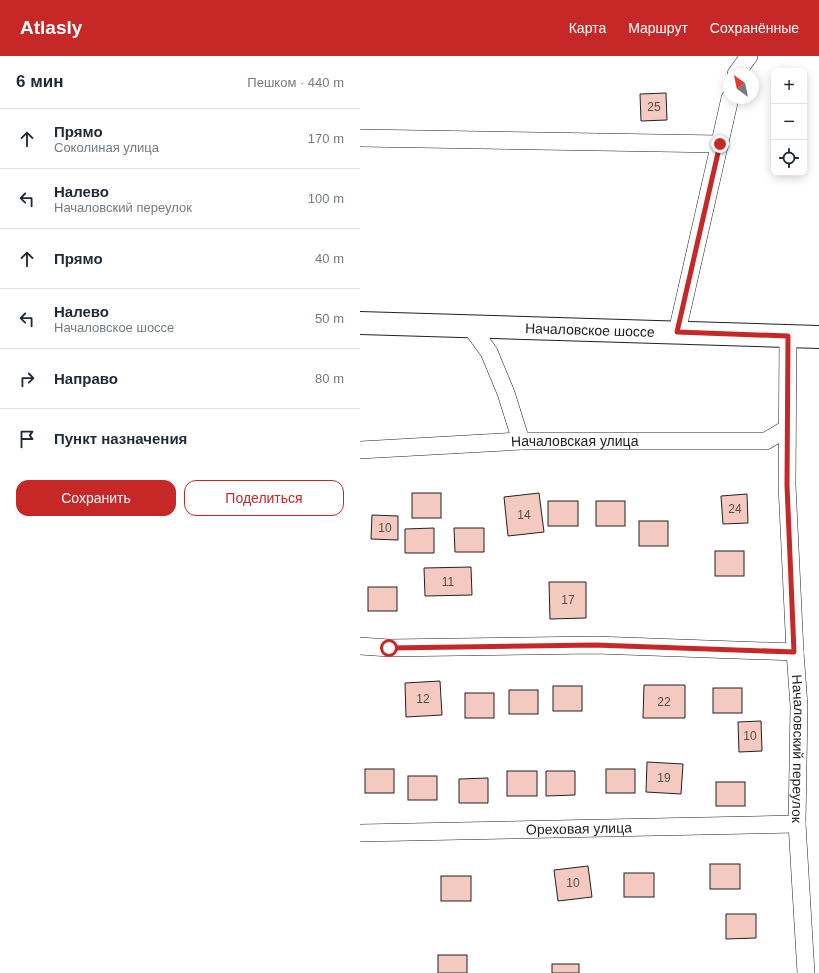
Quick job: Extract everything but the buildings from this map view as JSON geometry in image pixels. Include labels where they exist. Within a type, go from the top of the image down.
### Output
[{"type":"main road","name":"Началовское шоссе","points":[[360,323],[819,337]]},
{"type":"street","points":[[740,68],[749,56]]},
{"type":"street","points":[[677,332],[729,104]]},
{"type":"street","points":[[360,138],[720,144]]},
{"type":"street","points":[[470,326],[489,352],[506,393],[521,441]]},
{"type":"street","name":"Началовский переулок","points":[[788,336],[786,429],[788,538],[794,652],[799,706],[797,824],[806,973]]},
{"type":"street","name":"Началовская улица","points":[[360,450],[521,441],[766,441],[786,429]]},
{"type":"street","points":[[360,646],[389,648],[595,645],[794,652]]},
{"type":"street","name":"Ореховая улица","points":[[360,833],[797,824]]},
{"type":"route","points":[[389,648],[595,645],[794,652],[787,485],[786,429],[788,336],[677,332],[720,144]]}]
